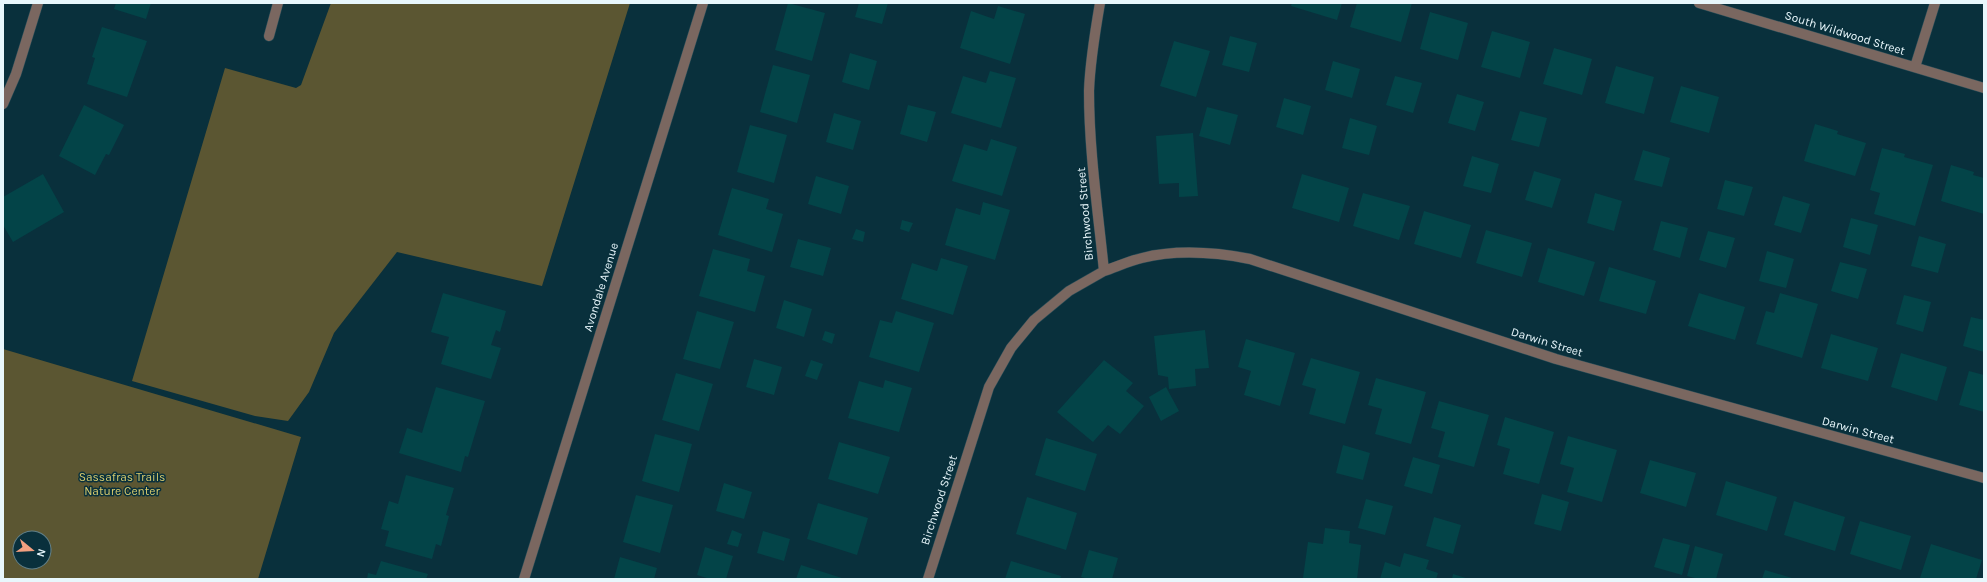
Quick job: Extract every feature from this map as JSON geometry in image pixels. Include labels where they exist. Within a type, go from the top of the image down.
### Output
[{"type":"street","points":[[3,104],[16,74],[38,3]]},
{"type":"street","points":[[269,36],[278,3]]},
{"type":"street","name":"Avondale Avenue","points":[[524,579],[703,3]]},
{"type":"street","name":"Birchwood Street","points":[[928,579],[989,387],[1011,348],[1034,320],[1069,291],[1104,271],[1090,127],[1089,90],[1091,54],[1100,3]]},
{"type":"street","name":"South Wildwood Street","points":[[1699,3],[1984,88]]},
{"type":"street","points":[[1916,67],[1935,3]]},
{"type":"street","name":"Darwin Street","points":[[1104,271],[1142,258],[1178,252],[1215,253],[1250,259],[1556,359],[1984,478]]},
{"type":"green space","points":[[331,3],[630,3],[542,286],[397,252],[334,333],[309,392],[288,421],[255,416],[132,381],[225,68],[296,88],[301,85]]},
{"type":"green space","name":"Sassafras Trails Nature Center","points":[[3,349],[301,437],[258,579],[3,579]]},
{"type":"building","points":[[116,3],[151,3],[146,19],[114,9]]},
{"type":"building","points":[[788,3],[825,13],[812,61],[775,50]]},
{"type":"building","points":[[859,3],[888,3],[882,24],[855,17]]},
{"type":"building","points":[[1292,3],[1342,3],[1337,20],[1291,6]]},
{"type":"building","points":[[1357,3],[1412,3],[1401,42],[1350,27]]},
{"type":"building","points":[[998,6],[1025,14],[1010,64],[960,48],[971,11],[994,19]]},
{"type":"building","points":[[1430,12],[1468,23],[1458,60],[1420,49]]},
{"type":"building","points":[[102,27],[147,41],[127,97],[87,84],[95,58],[92,57]]},
{"type":"building","points":[[1492,31],[1530,42],[1520,78],[1481,67]]},
{"type":"building","points":[[1230,36],[1257,43],[1249,72],[1222,65]]},
{"type":"building","points":[[1174,41],[1210,51],[1196,97],[1160,86]]},
{"type":"building","points":[[1554,48],[1592,59],[1582,95],[1543,84]]},
{"type":"building","points":[[850,53],[877,61],[869,90],[842,82]]},
{"type":"building","points":[[1333,61],[1360,69],[1352,98],[1325,90]]},
{"type":"building","points":[[773,65],[810,75],[797,123],[760,112]]},
{"type":"building","points":[[1616,66],[1654,77],[1644,114],[1605,103]]},
{"type":"building","points":[[990,71],[1016,78],[1001,128],[951,113],[963,76],[986,83]]},
{"type":"building","points":[[1395,76],[1422,83],[1413,113],[1386,105]]},
{"type":"building","points":[[1681,86],[1719,97],[1709,133],[1670,122]]},
{"type":"building","points":[[1457,94],[1484,102],[1475,131],[1448,123]]},
{"type":"building","points":[[1284,98],[1311,106],[1303,135],[1276,127]]},
{"type":"building","points":[[84,105],[124,125],[109,155],[106,154],[95,175],[59,156]]},
{"type":"building","points":[[908,105],[936,112],[927,142],[900,134]]},
{"type":"building","points":[[1207,107],[1238,115],[1230,145],[1199,136]]},
{"type":"building","points":[[1520,111],[1547,118],[1539,147],[1511,140]]},
{"type":"building","points":[[834,113],[861,121],[853,150],[826,142]]},
{"type":"building","points":[[1350,118],[1377,126],[1369,155],[1342,148]]},
{"type":"building","points":[[1815,124],[1838,131],[1837,134],[1866,143],[1855,176],[1804,161]]},
{"type":"building","points":[[750,125],[787,135],[774,183],[737,172]]},
{"type":"building","points":[[1193,133],[1198,196],[1179,197],[1179,183],[1159,184],[1156,136]]},
{"type":"building","points":[[991,139],[1017,147],[1002,196],[952,181],[964,144],[987,151]]},
{"type":"building","points":[[1882,148],[1905,154],[1904,157],[1933,165],[1915,226],[1874,214],[1880,193],[1870,190]]},
{"type":"building","points":[[1643,150],[1670,158],[1662,187],[1634,180]]},
{"type":"building","points":[[1472,156],[1499,164],[1491,193],[1463,186]]},
{"type":"building","points":[[1951,165],[1974,172],[1973,175],[1984,178],[1984,214],[1941,201]]},
{"type":"building","points":[[1534,171],[1561,179],[1552,208],[1525,200]]},
{"type":"building","points":[[43,174],[64,212],[13,242],[3,225],[3,197]]},
{"type":"building","points":[[1302,174],[1349,188],[1339,222],[1292,208]]},
{"type":"building","points":[[816,176],[849,186],[841,214],[808,204]]},
{"type":"building","points":[[1725,180],[1753,187],[1744,216],[1717,209]]},
{"type":"building","points":[[732,188],[769,199],[766,209],[783,214],[772,252],[718,235]]},
{"type":"building","points":[[1363,193],[1410,206],[1399,240],[1353,226]]},
{"type":"building","points":[[1595,193],[1622,201],[1614,231],[1587,223]]},
{"type":"building","points":[[1783,196],[1810,204],[1801,233],[1774,225]]},
{"type":"building","points":[[983,202],[1010,210],[995,260],[945,245],[956,208],[980,215]]},
{"type":"building","points":[[1424,211],[1471,225],[1461,258],[1414,244]]},
{"type":"building","points":[[1851,218],[1878,225],[1870,255],[1843,247]]},
{"type":"building","points":[[902,220],[913,223],[909,232],[900,229]]},
{"type":"building","points":[[1661,221],[1688,228],[1680,258],[1653,250]]},
{"type":"building","points":[[856,229],[865,232],[863,242],[852,239]]},
{"type":"building","points":[[1486,230],[1532,243],[1522,277],[1476,263]]},
{"type":"building","points":[[1708,231],[1735,238],[1726,268],[1699,260]]},
{"type":"building","points":[[1919,236],[1946,244],[1938,273],[1911,266]]},
{"type":"building","points":[[798,239],[831,248],[823,276],[790,267]]},
{"type":"building","points":[[1548,248],[1595,262],[1584,296],[1538,282]]},
{"type":"building","points":[[713,249],[750,259],[747,271],[765,276],[755,312],[699,296]]},
{"type":"building","points":[[1767,251],[1794,259],[1786,288],[1759,281]]},
{"type":"building","points":[[941,258],[968,266],[953,315],[901,299],[912,263],[937,271]]},
{"type":"building","points":[[1840,262],[1867,269],[1858,299],[1831,291]]},
{"type":"building","points":[[1609,267],[1656,281],[1646,314],[1599,301]]},
{"type":"building","points":[[443,293],[506,311],[500,332],[496,330],[491,345],[501,348],[491,379],[441,364],[449,337],[431,332]]},
{"type":"building","points":[[1699,293],[1745,307],[1735,340],[1688,326]]},
{"type":"building","points":[[1780,293],[1818,304],[1802,358],[1756,344],[1766,311],[1774,313]]},
{"type":"building","points":[[1904,295],[1931,302],[1923,332],[1896,324]]},
{"type":"building","points":[[784,300],[812,309],[804,337],[776,328]]},
{"type":"building","points":[[697,311],[734,322],[720,369],[683,359]]},
{"type":"building","points":[[896,311],[934,323],[919,372],[869,357],[880,320],[892,323]]},
{"type":"building","points":[[1971,317],[1984,320],[1984,352],[1963,346]]},
{"type":"building","points":[[1205,330],[1209,368],[1195,369],[1196,386],[1169,389],[1168,377],[1158,375],[1154,336]]},
{"type":"building","points":[[825,331],[835,334],[832,344],[822,340]]},
{"type":"building","points":[[1831,334],[1878,348],[1868,381],[1821,368]]},
{"type":"building","points":[[1246,339],[1295,353],[1280,406],[1244,395],[1251,371],[1238,367]]},
{"type":"building","points":[[1901,353],[1947,367],[1937,401],[1891,387]]},
{"type":"building","points":[[1311,358],[1360,372],[1345,424],[1309,414],[1316,389],[1302,385]]},
{"type":"building","points":[[754,359],[782,367],[774,395],[746,387]]},
{"type":"building","points":[[811,360],[823,364],[817,380],[805,376]]},
{"type":"building","points":[[1104,360],[1133,383],[1126,391],[1144,406],[1120,434],[1108,425],[1093,442],[1057,412]]},
{"type":"building","points":[[1969,371],[1984,375],[1984,412],[1959,405]]},
{"type":"building","points":[[676,373],[713,384],[699,431],[662,420]]},
{"type":"building","points":[[1376,378],[1426,392],[1411,444],[1375,434],[1382,409],[1368,405]]},
{"type":"building","points":[[885,380],[912,388],[899,432],[848,418],[859,381],[883,388]]},
{"type":"building","points":[[436,387],[485,401],[468,457],[465,456],[461,472],[399,453],[407,428],[422,433]]},
{"type":"building","points":[[1166,387],[1179,411],[1161,421],[1149,397]]},
{"type":"building","points":[[1439,401],[1489,415],[1474,467],[1438,457],[1445,432],[1431,428]]},
{"type":"building","points":[[1505,417],[1554,432],[1539,484],[1503,474],[1510,449],[1497,445]]},
{"type":"building","points":[[655,434],[692,444],[679,492],[642,481]]},
{"type":"building","points":[[1568,436],[1617,450],[1602,502],[1567,492],[1574,468],[1560,464]]},
{"type":"building","points":[[1046,438],[1097,454],[1085,491],[1035,475]]},
{"type":"building","points":[[839,442],[890,457],[878,494],[828,479]]},
{"type":"building","points":[[1343,445],[1370,453],[1363,480],[1336,473]]},
{"type":"building","points":[[1413,457],[1440,465],[1432,494],[1404,486]]},
{"type":"building","points":[[1650,460],[1696,473],[1686,507],[1640,493]]},
{"type":"building","points":[[406,475],[454,488],[446,515],[449,516],[441,546],[436,544],[432,559],[385,546],[389,531],[381,529],[389,501],[398,504]]},
{"type":"building","points":[[1726,481],[1777,497],[1767,531],[1716,515]]},
{"type":"building","points":[[724,483],[752,492],[744,519],[716,511]]},
{"type":"building","points":[[1542,494],[1569,502],[1561,531],[1534,524]]},
{"type":"building","points":[[636,495],[673,505],[660,553],[623,542]]},
{"type":"building","points":[[1027,497],[1077,513],[1066,550],[1016,534]]},
{"type":"building","points":[[1366,499],[1393,506],[1385,535],[1358,528]]},
{"type":"building","points":[[1794,501],[1845,517],[1835,551],[1784,535]]},
{"type":"building","points":[[818,503],[868,518],[857,555],[807,539]]},
{"type":"building","points":[[1434,517],[1461,525],[1453,554],[1426,546]]},
{"type":"building","points":[[1860,521],[1911,536],[1901,570],[1850,554]]},
{"type":"building","points":[[1325,528],[1350,531],[1349,543],[1361,545],[1357,579],[1303,578],[1308,542],[1323,544]]},
{"type":"building","points":[[732,530],[742,534],[738,547],[727,544]]},
{"type":"building","points":[[763,531],[790,539],[784,561],[757,553]]},
{"type":"building","points":[[1663,538],[1690,545],[1682,575],[1654,567]]},
{"type":"building","points":[[1931,544],[1982,560],[1976,579],[1920,578]]},
{"type":"building","points":[[1695,546],[1723,554],[1716,579],[1699,579],[1687,576]]},
{"type":"building","points":[[705,547],[733,556],[726,579],[710,579],[697,575]]},
{"type":"building","points":[[1089,550],[1118,558],[1112,579],[1089,579],[1081,577]]},
{"type":"building","points":[[1404,553],[1429,560],[1426,569],[1438,573],[1436,579],[1380,579],[1385,562],[1400,567]]},
{"type":"building","points":[[620,557],[657,568],[654,579],[614,579]]},
{"type":"building","points":[[381,561],[428,574],[426,579],[367,579],[368,573],[376,575]]},
{"type":"building","points":[[1011,561],[1061,576],[1060,579],[1005,579]]},
{"type":"building","points":[[801,565],[845,579],[796,579]]},
{"type":"building","points":[[1765,570],[1792,578],[1762,579]]},
{"type":"building","points":[[1453,574],[1469,579],[1452,579]]}]
